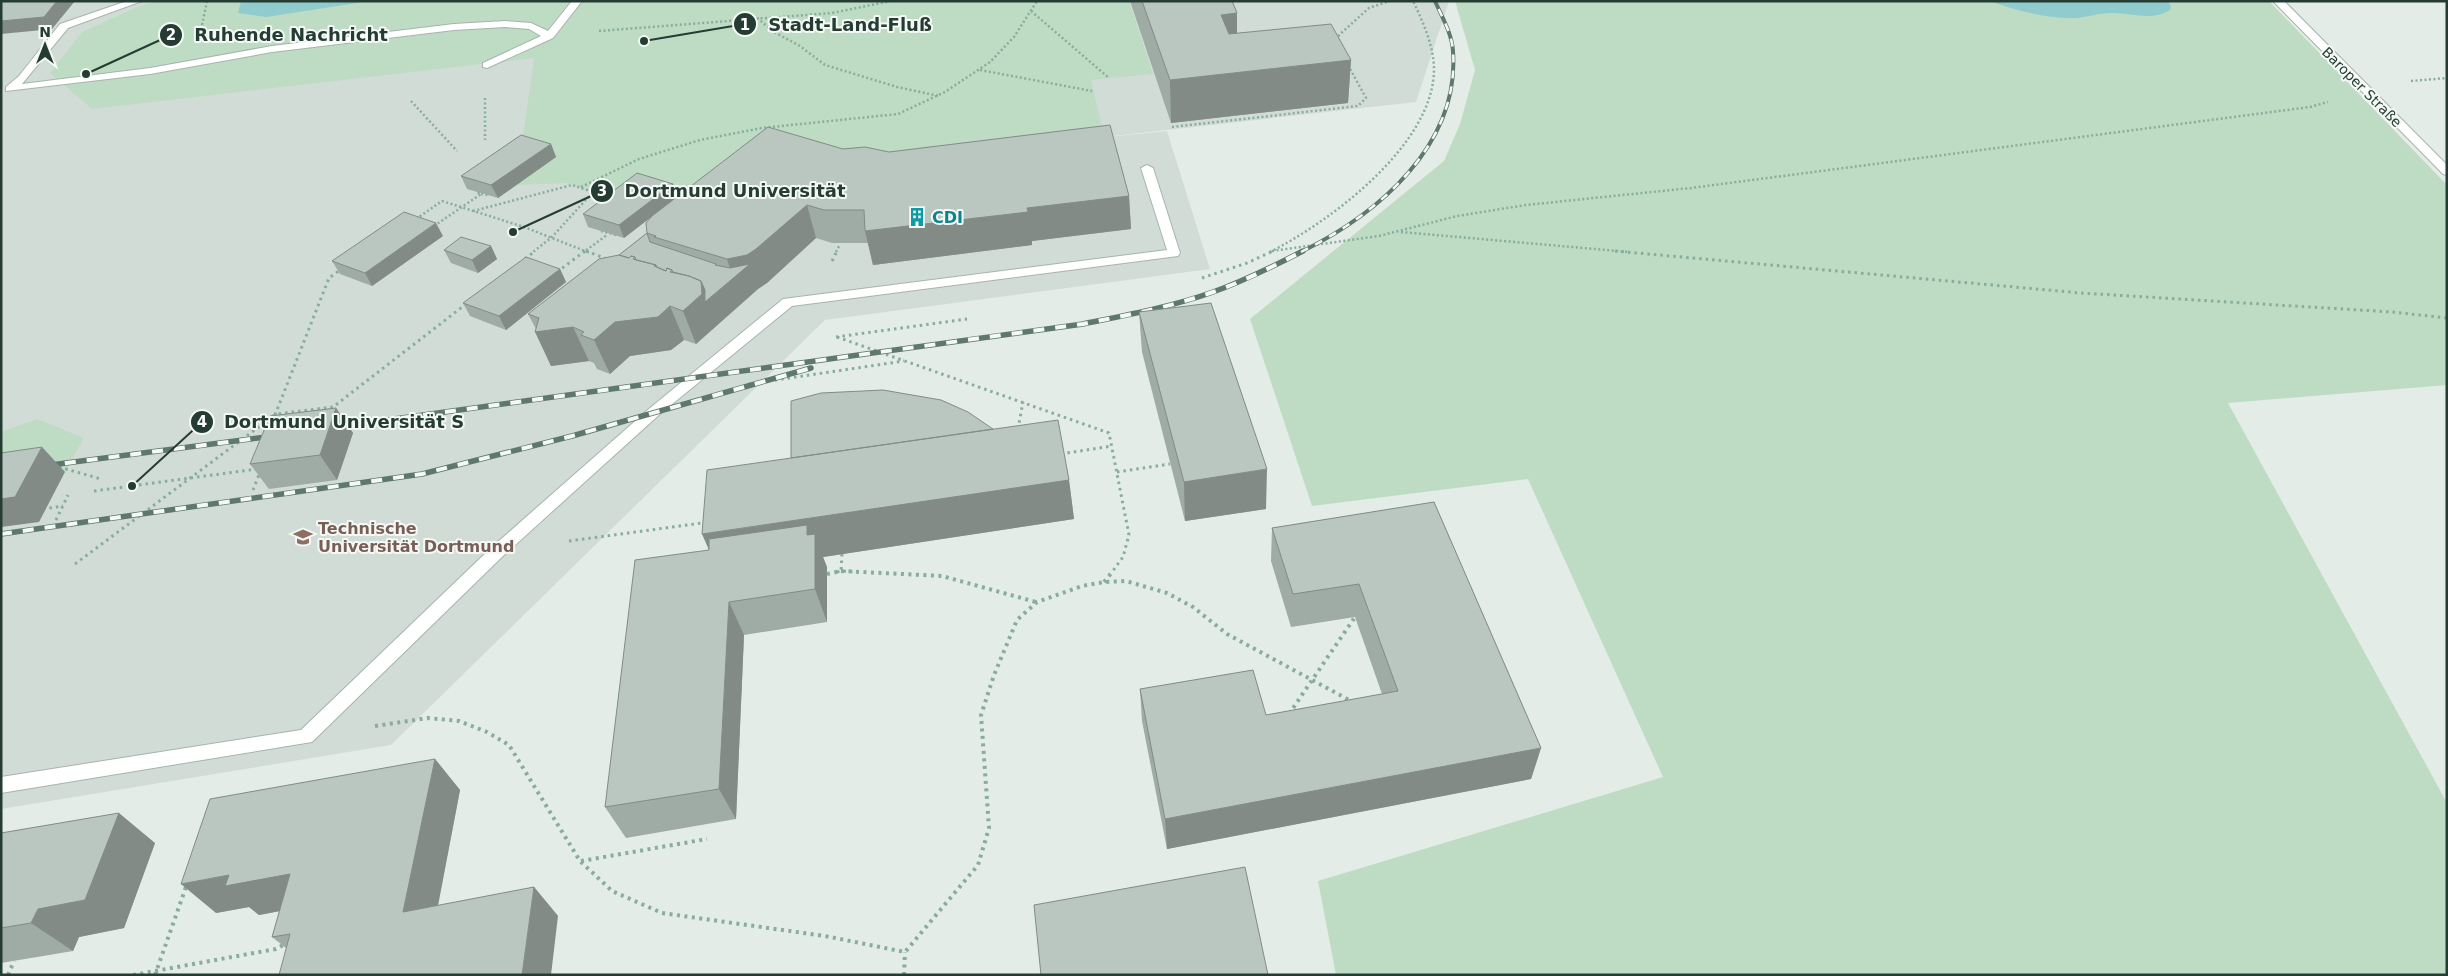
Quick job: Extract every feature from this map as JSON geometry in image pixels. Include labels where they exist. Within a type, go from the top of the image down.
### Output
[{"type":"lane","points":[[137,1],[64,26],[22,78],[10,89],[150,72],[272,49],[445,28],[505,24],[530,26],[549,36]]},
{"type":"lane","points":[[487,65],[549,36],[578,1]]},
{"type":"lane","name":"Baroper Straße","points":[[2278,1],[2447,172]]},
{"type":"lane","points":[[1,786],[306,736],[498,551],[655,411],[788,302],[1174,253],[1147,168]]},
{"type":"path","points":[[549,36],[832,13],[891,1]]},
{"type":"path","points":[[581,188],[614,168],[667,148],[743,131],[898,114],[939,96],[980,70],[1013,38],[1037,1]]},
{"type":"path","points":[[1338,48],[1339,35],[1352,22],[1377,3],[1389,1]]},
{"type":"path","points":[[1031,10],[1109,78]]},
{"type":"path","points":[[757,18],[774,32],[800,46],[825,65],[897,87],[939,96]]},
{"type":"path","points":[[1172,127],[1358,106],[1366,98],[1348,64]]},
{"type":"path","points":[[980,70],[1092,91]]},
{"type":"path","points":[[1272,251],[1398,232],[1457,216],[1526,205],[1691,188],[2300,108],[2366,91]]},
{"type":"path","points":[[411,101],[457,151]]},
{"type":"path","points":[[485,103],[485,140]]},
{"type":"path","points":[[768,128],[770,136]]},
{"type":"path","points":[[473,211],[572,185],[594,192],[552,237],[521,262]]},
{"type":"path","points":[[476,192],[488,195]]},
{"type":"path","points":[[429,229],[481,194]]},
{"type":"path","points":[[410,223],[442,201],[552,237],[610,261]]},
{"type":"path","points":[[602,231],[616,236]]},
{"type":"path","points":[[1398,232],[2081,293],[2392,312],[2447,318]]},
{"type":"path","points":[[554,276],[607,234]]},
{"type":"path","points":[[272,422],[329,278],[346,267]]},
{"type":"path","points":[[75,564],[276,414],[333,407],[474,298]]},
{"type":"path","points":[[769,317],[806,327],[1109,433],[1129,535],[1127,546],[1116,569],[1104,582]]},
{"type":"path","points":[[746,385],[904,361]]},
{"type":"path","points":[[1016,435],[1023,402]]},
{"type":"path","points":[[1054,455],[1112,446]]},
{"type":"path","points":[[254,469],[256,463]]},
{"type":"path","points":[[1117,472],[1170,464]]},
{"type":"path","points":[[50,468],[60,467],[101,479]]},
{"type":"path","points":[[94,491],[262,468],[253,490]]},
{"type":"path","points":[[56,520],[60,506],[68,495]]},
{"type":"path","points":[[41,509],[60,506]]},
{"type":"path","points":[[566,542],[702,523]]},
{"type":"path","points":[[841,571],[842,554]]},
{"type":"path","points":[[827,574],[841,571],[942,576],[1037,602]]},
{"type":"path","points":[[904,975],[906,952],[978,865],[989,828],[981,715],[994,675],[1017,620],[1037,602],[1082,586],[1104,582],[1126,581],[1167,593],[1193,608],[1227,634],[1353,702]]},
{"type":"path","points":[[1286,717],[1355,617]]},
{"type":"path","points":[[371,726],[428,718],[460,721],[487,732],[509,745],[580,861],[612,891],[662,913],[825,936],[906,952]]},
{"type":"path","points":[[580,861],[707,839]]},
{"type":"path","points":[[155,973],[190,878]]},
{"type":"path","points":[[133,975],[155,973],[276,950],[292,940]]},
{"type":"path","points":[[8,975],[14,961]]},
{"type":"shaded area","name":"Technische Universität Dortmund","points":[[1,1],[1449,1],[1416,102],[1077,140],[1167,131],[1210,269],[825,320],[391,745],[1,809]]},
{"type":"green space","points":[[157,1],[1129,1],[1153,74],[1091,80],[1104,135],[715,209],[603,208],[593,192],[566,183],[516,185],[534,58],[92,109],[50,73],[82,32],[137,7]]},
{"type":"green space","points":[[1455,1],[2269,1],[2447,185],[2447,385],[2228,403],[2447,803],[2447,975],[1336,975],[1318,881],[1663,777],[1528,479],[1312,506],[1250,319],[1444,161],[1460,124],[1475,70]]},
{"type":"green space","points":[[37,419],[84,438],[65,472],[1,481],[1,432]]},
{"type":"water","points":[[241,1],[370,1],[266,17],[238,13]]},
{"type":"water","points":[[1990,1],[2168,1],[2171,6],[2170,10],[2163,14],[2148,16],[2110,13],[2065,18],[2033,14]]},
{"type":"building","points":[[1,1],[57,1],[44,17],[1,21]]},
{"type":"building","points":[[1142,1],[1232,1],[1237,13],[1221,15],[1229,34],[1331,24],[1351,60],[1170,80]]},
{"type":"building","points":[[1110,125],[1129,196],[1027,208],[1028,212],[865,231],[864,210],[824,210],[807,205],[756,249],[747,255],[727,259],[654,237],[656,236],[647,233],[646,223],[652,216],[768,127],[843,149],[865,147],[889,152]]},
{"type":"building","points":[[521,135],[551,144],[491,185],[461,176]]},
{"type":"building","points":[[637,173],[673,184],[619,225],[583,214]]},
{"type":"building","points":[[404,212],[436,223],[365,273],[332,261]]},
{"type":"building","points":[[647,233],[650,242],[715,265],[730,268],[750,264],[705,302],[705,290],[701,281],[673,272],[667,268],[666,271],[656,265],[636,260],[635,257],[631,256],[629,258],[619,255]]},
{"type":"building","points":[[461,237],[491,246],[472,260],[444,250]]},
{"type":"building","points":[[619,255],[629,258],[631,256],[635,257],[633,259],[656,265],[654,266],[666,271],[667,268],[672,270],[670,272],[701,281],[702,294],[683,311],[670,306],[658,317],[615,322],[594,340],[581,335],[584,332],[573,327],[535,332],[539,318],[528,314],[599,259]]},
{"type":"building","points":[[526,257],[560,269],[499,316],[463,303]]},
{"type":"building","points":[[1211,303],[1267,469],[1184,482],[1139,312]]},
{"type":"building","points":[[883,390],[941,400],[968,412],[993,429],[791,458],[791,401],[821,393]]},
{"type":"building","points":[[336,408],[320,455],[250,464],[270,416]]},
{"type":"building","points":[[1058,420],[1069,480],[702,534],[707,470]]},
{"type":"building","points":[[42,447],[15,497],[1,499],[1,453]]},
{"type":"building","points":[[1434,502],[1541,748],[1165,819],[1140,689],[1253,670],[1266,715],[1398,691],[1359,584],[1293,594],[1272,528]]},
{"type":"building","points":[[807,525],[807,535],[815,534],[815,589],[729,602],[719,789],[605,807],[635,560],[709,550],[709,539]]},
{"type":"building","points":[[435,759],[403,912],[534,887],[522,975],[279,975],[290,934],[272,937],[290,874],[225,886],[229,875],[181,884],[210,799]]},
{"type":"building","points":[[119,813],[85,900],[38,909],[31,923],[1,928],[1,833]]},
{"type":"building","points":[[1245,867],[1268,975],[1041,975],[1034,905]]},
{"type":"railway","points":[[1301,252],[1358,218],[1385,196],[1408,172],[1428,146],[1443,117],[1452,85],[1453,51],[1451,38],[1435,1]]},
{"type":"railway","points":[[336,427],[1083,324],[1181,302],[1225,288],[1303,251]]},
{"type":"railway","points":[[1,534],[422,474],[572,436],[811,368]]},
{"type":"railway","points":[[43,466],[274,436]]},
{"type":"place","name":"Stadt-Land-Fluß","points":[[644,41]]},
{"type":"place","name":"Ruhende Nachricht","points":[[86,74]]},
{"type":"place","name":"CDI","points":[[917,217]]},
{"type":"place","name":"Dortmund Universität","points":[[513,232]]},
{"type":"place","name":"Dortmund Universität S","points":[[132,486]]},
{"type":"place","name":"Technische Universität Dortmund","points":[[303,537]]}]
